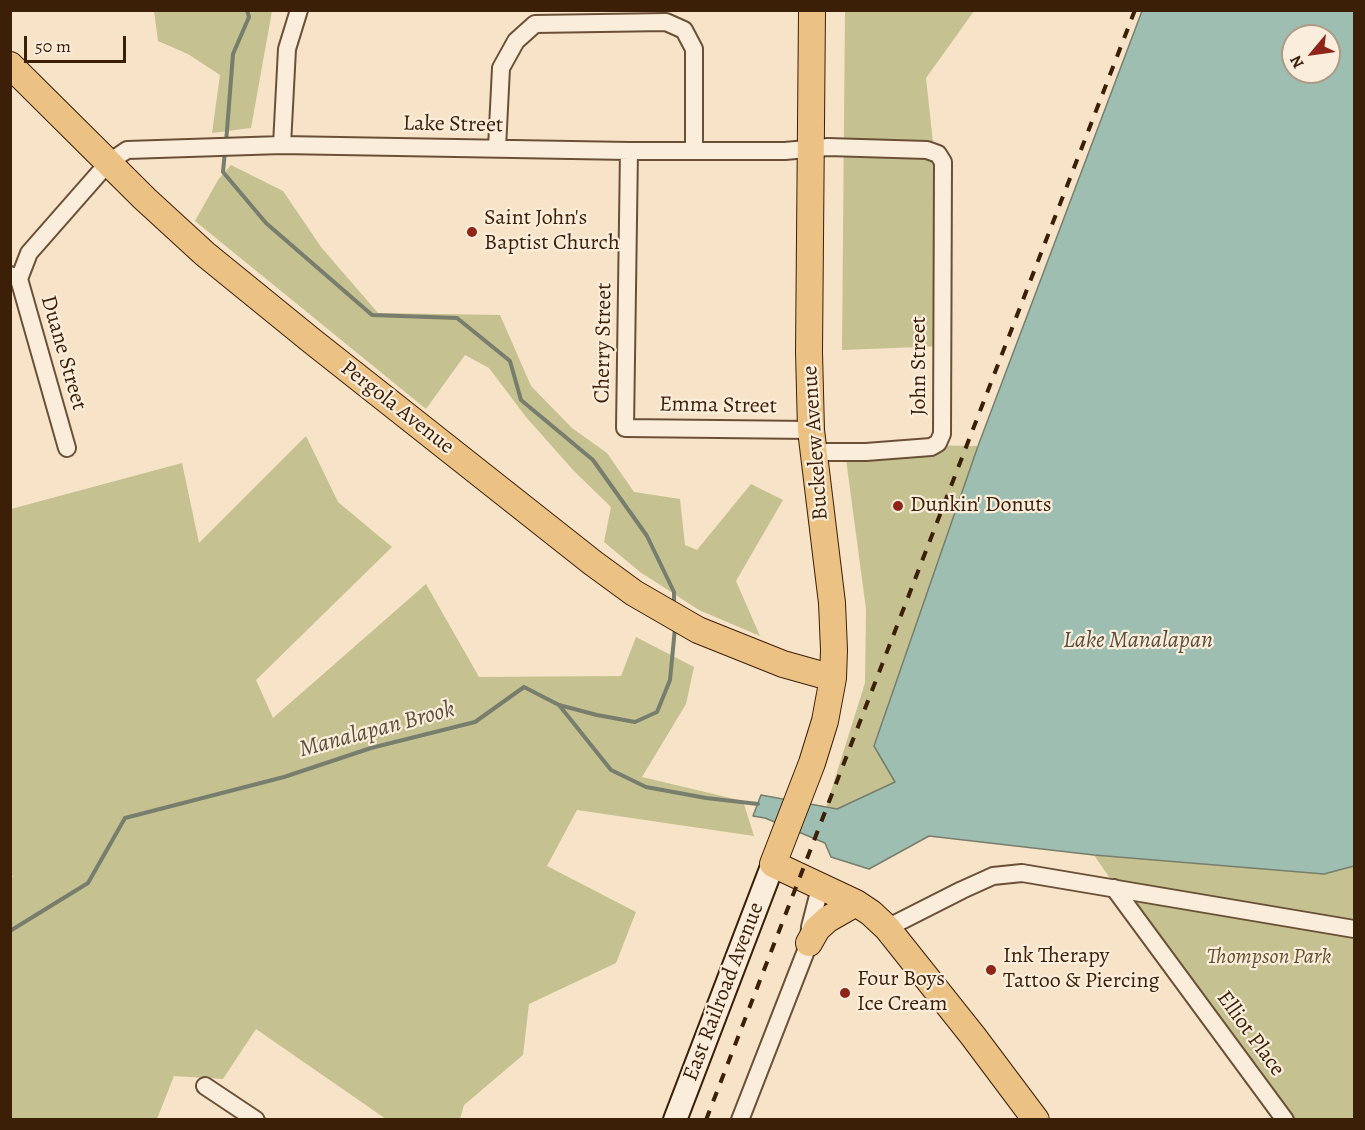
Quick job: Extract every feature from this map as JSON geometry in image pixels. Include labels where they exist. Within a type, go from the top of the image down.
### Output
[{"type":"main road","name":"Buckelew Avenue","points":[[773,864],[825,721],[833,678],[835,639],[812,441],[810,148],[812,10]]},
{"type":"main road","name":"Pergola Avenue","points":[[10,65],[108,163],[205,254],[593,563],[664,612],[698,630],[783,664],[833,678]]},
{"type":"main road","points":[[773,864],[871,912],[887,928],[1036,1119]]},
{"type":"main road","points":[[809,943],[817,929],[828,919],[856,903]]},
{"type":"street","points":[[282,145],[287,49],[299,10]]},
{"type":"street","points":[[497,148],[501,68],[516,41],[535,24],[666,21],[684,30],[694,49],[694,151]]},
{"type":"street","name":"Lake Street","points":[[15,277],[29,253],[108,163],[128,150],[282,145],[629,151],[785,151],[810,148],[927,150],[939,154],[943,162]]},
{"type":"street","name":"Cherry Street","points":[[625,428],[629,151]]},
{"type":"street","name":"John Street","points":[[812,441],[866,452],[931,447],[938,443],[942,434],[943,162]]},
{"type":"street","name":"Duane Street","points":[[15,277],[67,448]]},
{"type":"street","name":"Emma Street","points":[[625,428],[812,441]]},
{"type":"street","name":"East Railroad Avenue","points":[[675,1119],[773,864]]},
{"type":"street","points":[[887,928],[993,876],[1033,873],[1354,929]]},
{"type":"street","points":[[740,1119],[809,943],[810,927],[820,888]]},
{"type":"street","name":"Elliot Place","points":[[1114,888],[1285,1119]]},
{"type":"street","points":[[205,1086],[256,1119]]},
{"type":"green space","points":[[154,11],[272,11],[251,128],[212,133],[220,75],[188,54],[158,41]]},
{"type":"green space","points":[[845,11],[974,11],[926,78],[943,235],[944,346],[842,350]]},
{"type":"green space","points":[[231,165],[283,191],[321,247],[378,313],[500,315],[531,386],[572,428],[607,453],[634,492],[680,499],[685,545],[697,550],[751,484],[783,500],[736,581],[760,636],[699,610],[640,572],[604,542],[611,507],[574,471],[526,417],[489,368],[465,355],[426,409],[195,221],[218,180]]},
{"type":"green space","points":[[306,436],[338,502],[392,547],[256,680],[273,718],[426,584],[479,677],[621,676],[636,637],[694,667],[686,704],[642,777],[743,801],[754,836],[577,810],[547,866],[636,912],[616,963],[529,1004],[523,1055],[464,1105],[460,1119],[386,1119],[256,1029],[223,1079],[174,1076],[157,1119],[11,1119],[10,878],[14,876],[10,876],[11,509],[182,463],[199,543]]},
{"type":"green space","points":[[844,444],[978,446],[874,746],[895,782],[837,810],[826,807],[865,683],[866,609]]},
{"type":"green space","name":"Thompson Park","points":[[1094,855],[1324,874],[1354,866],[1354,1119],[1275,1119]]},
{"type":"water","name":"Lake Manalapan","points":[[1142,11],[1354,11],[1354,866],[1324,874],[1094,855],[929,836],[869,869],[831,857],[825,843],[765,818],[753,816],[761,795],[837,809],[895,782],[874,746],[978,446]]},
{"type":"waterway","points":[[226,143],[233,54],[249,17],[247,10]]},
{"type":"waterway","points":[[225,151],[223,172],[266,223],[372,315],[457,318],[510,361],[521,400],[593,460],[647,536],[674,592],[674,606]]},
{"type":"waterway","points":[[559,705],[635,722],[657,712],[670,680],[675,628]]},
{"type":"waterway","name":"Manalapan Brook","points":[[10,931],[88,883],[125,818],[284,777],[371,748],[475,722],[524,687],[559,705],[611,770],[646,787],[706,798],[758,804]]},
{"type":"railway","points":[[706,1120],[1135,10]]},
{"type":"place","name":"Saint John's Baptist Church","points":[[472,232]]},
{"type":"place","name":"Dunkin' Donuts","points":[[898,506]]},
{"type":"place","name":"Ink Therapy Tattoo & Piercing","points":[[991,970]]},
{"type":"place","name":"Four Boys Ice Cream","points":[[845,993]]}]
